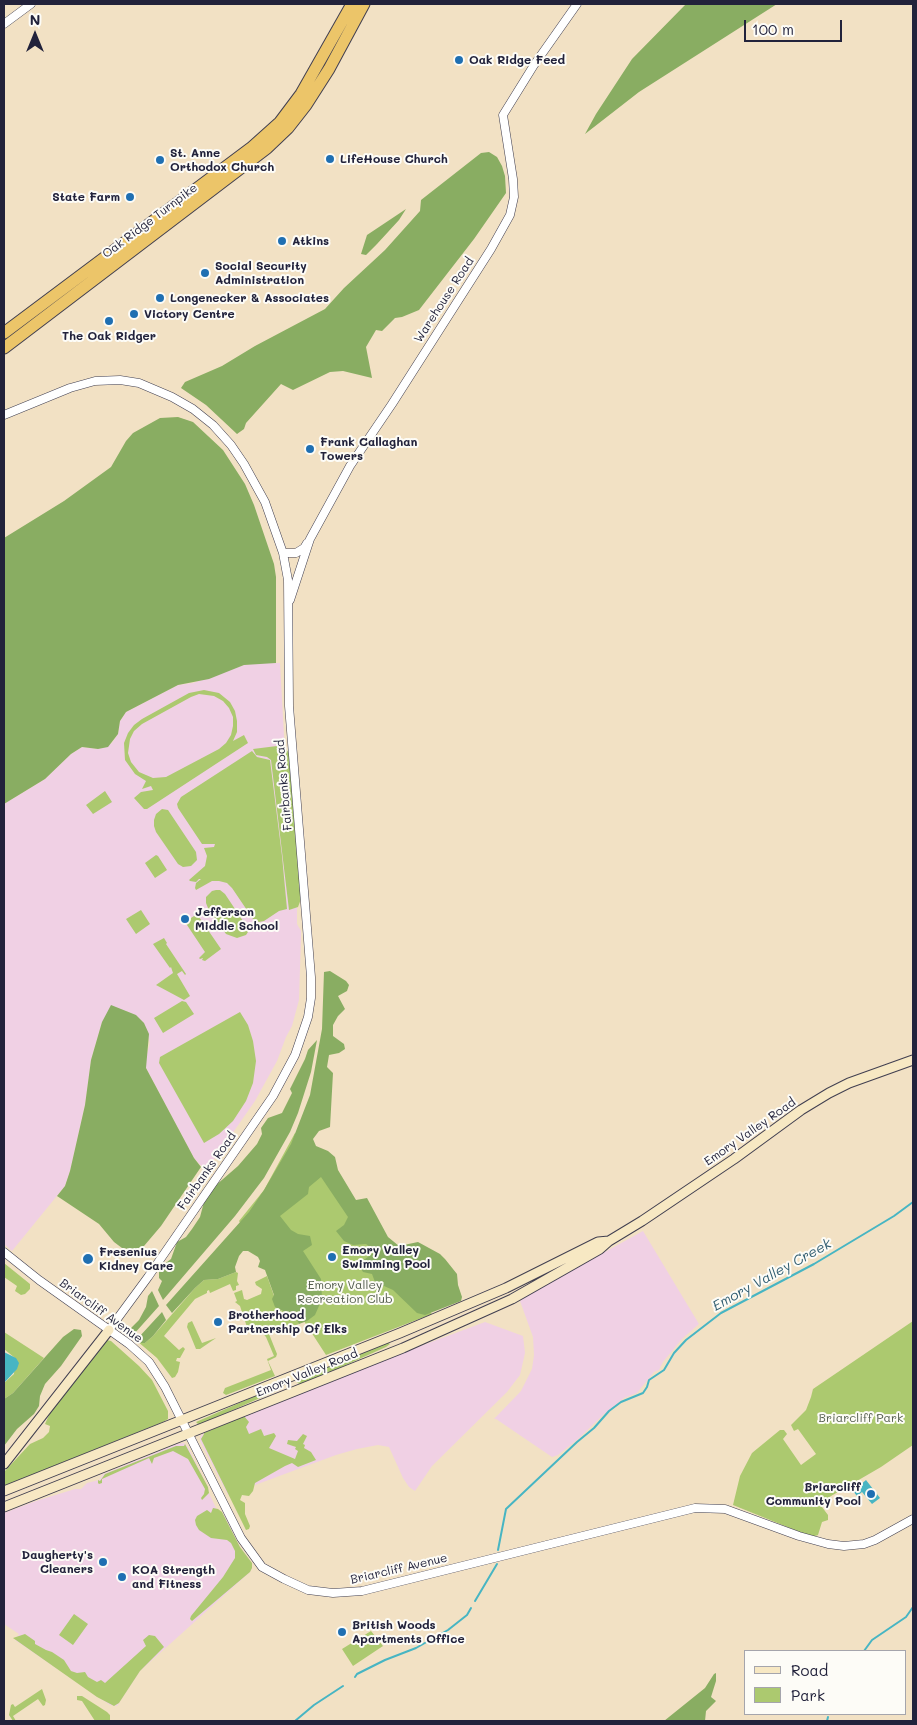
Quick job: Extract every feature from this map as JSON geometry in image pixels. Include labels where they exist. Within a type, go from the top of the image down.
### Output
[{"type":"highway","name":"Oak Ridge Turnpike","points":[[4,348],[171,215],[288,128],[306,105],[329,69],[350,17],[352,4]]},
{"type":"highway","name":"Oak Ridge Turnpike","points":[[350,17],[364,4]]},
{"type":"highway","name":"Oak Ridge Turnpike","points":[[4,333],[171,215]]},
{"type":"main road","name":"Emory Valley Road","points":[[4,1507],[403,1348],[512,1299],[600,1249],[609,1241],[642,1222],[801,1110],[829,1093],[848,1083],[913,1060]]},
{"type":"main road","name":"Emory Valley Road","points":[[4,1491],[400,1333],[506,1288],[598,1242],[609,1241]]},
{"type":"main road","points":[[506,1288],[512,1299]]},
{"type":"main road","points":[[4,1464],[109,1330]]},
{"type":"main road","points":[[400,1333],[403,1348]]},
{"type":"main road","points":[[286,1378],[291,1393]]},
{"type":"street","points":[[4,24],[31,4]]},
{"type":"street","name":"Warehouse Road","points":[[289,604],[310,540],[350,466],[486,257],[510,214],[514,197],[513,179],[503,115],[577,4]]},
{"type":"street","name":"Fairbanks Road","points":[[4,415],[70,388],[106,380],[140,383],[172,396],[213,425],[231,445],[248,470],[262,495],[283,553],[288,580],[289,706],[311,977],[311,998],[308,1017],[295,1056],[273,1096],[148,1277],[109,1330]]},
{"type":"street","points":[[283,553],[296,553],[304,548],[310,540]]},
{"type":"street","name":"Briarcliff Avenue","points":[[4,1252],[39,1280],[129,1344],[149,1362],[165,1387],[241,1538],[262,1567],[308,1590],[333,1593],[362,1591],[695,1508],[725,1508],[800,1536],[828,1544],[844,1546],[854,1546],[875,1540],[913,1519]]},
{"type":"shaded area","name":"Jefferson Middle School","points":[[280,663],[297,924],[301,931],[299,1000],[292,1026],[277,1061],[255,1101],[206,1171],[194,1158],[146,1068],[145,1061],[150,1043],[144,1023],[127,1011],[102,1022],[91,1060],[85,1105],[65,1186],[12,1251],[4,1244],[4,804],[45,779],[71,754],[82,747],[98,749],[112,743],[118,734],[120,721],[126,712],[178,685],[193,683],[244,665]]},
{"type":"shaded area","points":[[643,1231],[699,1324],[682,1339],[663,1362],[659,1370],[654,1372],[637,1393],[624,1398],[578,1439],[558,1455],[552,1457],[494,1419],[521,1391],[532,1369],[534,1355],[533,1337],[520,1301]]},
{"type":"shaded area","points":[[485,1322],[523,1336],[525,1353],[520,1375],[507,1392],[432,1466],[415,1491],[409,1487],[403,1478],[389,1447],[378,1445],[336,1455],[228,1495],[200,1441],[200,1437],[204,1433],[410,1350]]},
{"type":"shaded area","points":[[184,1443],[188,1447],[208,1487],[216,1508],[224,1515],[240,1547],[252,1563],[252,1568],[250,1572],[140,1671],[117,1706],[110,1705],[15,1640],[19,1634],[4,1624],[4,1513],[36,1501],[75,1489],[81,1489],[87,1483],[99,1480],[103,1474],[177,1444]]},
{"type":"green space","points":[[686,4],[777,4],[639,92],[585,134],[632,59]]},
{"type":"green space","points":[[489,152],[497,157],[502,166],[505,176],[506,193],[474,239],[419,310],[395,318],[382,331],[376,330],[366,347],[372,378],[343,371],[330,372],[293,390],[281,384],[246,423],[244,429],[237,434],[206,405],[181,388],[185,382],[222,366],[255,346],[325,309],[344,288],[385,250],[420,211],[421,200],[481,153]]},
{"type":"green space","points":[[406,209],[399,220],[366,255],[361,254],[367,235]]},
{"type":"green space","points":[[178,417],[193,422],[223,450],[245,484],[254,505],[274,564],[276,577],[276,663],[244,665],[209,679],[178,685],[126,712],[120,721],[118,734],[108,747],[98,749],[82,747],[71,754],[45,779],[4,804],[4,538],[64,501],[111,467],[126,441],[133,433],[160,418]]},
{"type":"green space","points":[[204,690],[219,693],[230,702],[235,711],[237,721],[237,732],[233,741],[244,735],[248,743],[147,809],[144,809],[134,798],[141,792],[153,790],[151,786],[142,789],[146,781],[135,774],[125,760],[124,743],[134,725],[189,693]],"holes":[[[199,694],[214,696],[223,701],[233,717],[231,735],[226,743],[219,749],[166,777],[153,778],[139,772],[131,762],[128,753],[130,739],[134,731],[142,724],[191,697]]]},
{"type":"green space","points":[[277,746],[286,749],[289,753],[301,899],[298,907],[289,910],[271,760],[267,757],[256,755],[253,749]]},
{"type":"green space","points":[[252,751],[257,757],[270,760],[287,909],[279,911],[264,921],[259,922],[253,919],[227,883],[212,881],[196,890],[196,883],[201,879],[196,882],[189,880],[205,866],[207,856],[204,848],[214,847],[215,844],[202,844],[177,804],[181,797]]},
{"type":"green space","points":[[105,791],[112,802],[93,814],[86,805]]},
{"type":"green space","points":[[162,809],[168,810],[196,852],[197,860],[191,866],[183,867],[178,864],[156,832],[154,820],[156,814]]},
{"type":"green space","points":[[156,855],[167,870],[155,878],[145,863]]},
{"type":"green space","points":[[216,890],[220,890],[225,894],[247,927],[248,932],[246,935],[237,938],[226,934],[208,908],[206,897]]},
{"type":"green space","points":[[141,910],[150,924],[136,934],[126,919]]},
{"type":"green space","points":[[197,914],[221,949],[205,961],[202,960],[203,958],[199,958],[205,952],[185,922]]},
{"type":"green space","points":[[164,938],[186,974],[182,971],[177,974],[190,996],[184,1000],[156,985],[173,973],[171,967],[153,944]]},
{"type":"green space","points":[[330,971],[349,985],[347,991],[338,996],[345,1009],[333,1025],[333,1036],[344,1044],[345,1049],[339,1053],[329,1055],[327,1067],[333,1073],[330,1127],[319,1131],[313,1139],[316,1146],[328,1151],[335,1157],[338,1170],[356,1200],[367,1198],[388,1237],[399,1246],[418,1242],[440,1254],[445,1259],[457,1274],[462,1297],[461,1301],[425,1315],[417,1313],[393,1290],[375,1282],[372,1274],[363,1272],[360,1267],[361,1262],[372,1254],[374,1250],[366,1244],[353,1245],[344,1241],[336,1231],[344,1225],[348,1217],[321,1177],[309,1187],[308,1194],[280,1216],[291,1230],[298,1234],[310,1236],[312,1245],[303,1251],[321,1279],[322,1299],[315,1315],[299,1324],[295,1317],[275,1307],[272,1299],[274,1295],[265,1270],[258,1267],[260,1261],[258,1257],[248,1251],[243,1251],[239,1256],[235,1267],[236,1272],[218,1279],[204,1280],[172,1313],[166,1305],[249,1212],[291,1144],[310,1095],[322,1029],[324,972]]},
{"type":"green space","points":[[182,1001],[186,1002],[194,1014],[163,1033],[154,1018]]},
{"type":"green space","points":[[111,1005],[136,1015],[144,1023],[149,1034],[146,1068],[194,1158],[201,1167],[161,1226],[144,1246],[134,1250],[122,1248],[114,1242],[99,1224],[57,1196],[65,1186],[70,1171],[85,1105],[91,1060],[102,1022]]},
{"type":"green space","points":[[240,1012],[248,1025],[253,1041],[256,1061],[253,1083],[246,1101],[233,1121],[219,1134],[204,1143],[159,1063],[160,1057]]},
{"type":"green space","points":[[317,1040],[311,1072],[298,1113],[290,1132],[264,1178],[235,1216],[163,1300],[158,1290],[162,1281],[159,1278],[159,1271],[171,1259],[177,1242],[186,1237],[200,1217],[204,1202],[215,1186],[238,1166],[257,1144],[262,1134],[261,1128],[268,1118],[282,1113],[292,1093],[290,1089],[308,1050]]},
{"type":"green space","name":"Emory Valley Recreation Club","points":[[295,1133],[366,1240],[432,1314],[326,1355],[239,1221],[264,1190]]},
{"type":"green space","points":[[4,1263],[30,1284],[30,1289],[25,1294],[21,1295],[15,1291],[17,1286],[4,1277]]},
{"type":"green space","points":[[236,1272],[238,1273],[237,1281],[239,1285],[236,1286],[236,1290],[233,1291],[230,1284],[210,1293],[209,1290],[207,1291],[207,1293],[195,1299],[164,1336],[179,1350],[183,1347],[185,1349],[180,1358],[177,1358],[176,1361],[180,1362],[178,1372],[172,1378],[157,1358],[137,1341],[145,1343],[153,1336],[204,1280],[218,1279]]},
{"type":"green space","points":[[267,1276],[279,1310],[296,1317],[299,1324],[269,1334],[277,1354],[276,1357],[268,1361],[275,1376],[226,1395],[223,1393],[225,1388],[271,1370],[267,1359],[274,1356],[266,1337],[258,1328],[247,1327],[240,1306],[235,1302],[237,1301],[234,1293],[242,1290],[244,1299],[247,1300],[261,1294],[262,1289],[255,1282]]},
{"type":"green space","points":[[152,1291],[159,1306],[134,1334],[130,1329],[139,1320],[146,1307],[148,1296]]},
{"type":"green space","points":[[162,1312],[166,1320],[153,1336],[145,1343],[141,1343],[138,1340],[139,1337]]},
{"type":"green space","points":[[192,1321],[202,1343],[216,1338],[200,1349],[196,1349],[187,1327],[188,1323]]},
{"type":"green space","name":"Briarcliff Park","points":[[913,1321],[913,1445],[881,1467],[819,1503],[828,1515],[828,1520],[822,1522],[818,1535],[812,1537],[733,1505],[740,1476],[752,1453],[780,1430],[784,1430],[787,1434],[783,1439],[801,1465],[816,1454],[798,1429],[794,1431],[791,1425],[806,1410],[813,1389]]},
{"type":"green space","points":[[74,1329],[81,1330],[82,1336],[61,1366],[45,1384],[40,1396],[39,1406],[34,1414],[17,1429],[4,1446],[4,1399],[13,1393],[63,1337]]},
{"type":"green space","points":[[4,1332],[44,1358],[13,1393],[4,1399],[4,1383],[14,1374],[15,1358],[4,1349]]},
{"type":"green space","points":[[111,1341],[152,1380],[168,1411],[168,1419],[4,1486],[4,1472],[30,1444],[43,1438],[49,1432],[50,1426],[45,1424],[53,1406],[103,1342]]},
{"type":"green space","points":[[387,1342],[390,1344],[386,1347],[308,1382],[299,1384],[297,1382],[298,1378]]},
{"type":"green space","points":[[278,1386],[281,1387],[276,1391],[199,1425],[196,1422]]},
{"type":"green space","points":[[244,1416],[249,1422],[246,1427],[249,1434],[261,1429],[264,1436],[274,1433],[276,1436],[269,1448],[295,1459],[298,1451],[295,1449],[296,1447],[287,1444],[288,1440],[297,1441],[303,1434],[307,1436],[303,1444],[305,1445],[304,1448],[311,1452],[316,1460],[298,1467],[292,1463],[285,1466],[255,1483],[253,1491],[249,1496],[242,1495],[240,1500],[245,1503],[245,1514],[250,1526],[246,1530],[201,1439],[204,1433]]},
{"type":"green space","points":[[185,1444],[208,1487],[209,1493],[202,1500],[205,1489],[188,1459],[173,1451],[154,1458],[152,1464],[149,1458],[102,1479],[102,1483],[98,1483],[98,1480],[100,1481],[105,1474],[176,1446],[184,1446]]},
{"type":"green space","points":[[213,1508],[222,1512],[240,1547],[252,1563],[252,1568],[250,1572],[192,1621],[190,1619],[191,1616],[223,1577],[235,1558],[235,1551],[231,1543],[227,1540],[211,1538],[199,1530],[196,1525],[195,1520],[197,1516],[207,1510],[211,1513]]},
{"type":"green space","points":[[74,1614],[88,1624],[73,1645],[59,1635]]},
{"type":"green space","points":[[371,1631],[383,1646],[353,1666],[342,1649]]},
{"type":"green space","points":[[25,1634],[35,1641],[35,1644],[64,1660],[71,1671],[77,1673],[85,1672],[88,1677],[97,1682],[101,1680],[105,1683],[146,1646],[143,1640],[149,1635],[155,1636],[164,1647],[140,1671],[119,1703],[114,1706],[97,1697],[13,1638]]},
{"type":"green space","points":[[716,1673],[716,1681],[711,1697],[716,1701],[706,1711],[705,1721],[664,1721],[705,1688]]},
{"type":"green space","points":[[42,1689],[46,1700],[45,1705],[43,1706],[38,1699],[13,1716],[16,1721],[13,1721],[9,1715],[11,1705],[13,1704],[15,1707]]},
{"type":"green space","points":[[77,1696],[82,1696],[107,1712],[110,1715],[110,1721],[95,1721],[82,1701],[77,1700]]},
{"type":"water","points":[[4,1352],[16,1358],[19,1363],[17,1369],[4,1383]]},
{"type":"water","name":"Briarcliff Community Pool","points":[[866,1480],[880,1498],[872,1504],[862,1492],[857,1496],[853,1491]]},
{"type":"waterway","name":"Emory Valley Creek","points":[[498,1550],[506,1509],[594,1428],[609,1411],[621,1402],[643,1393],[649,1380],[664,1370],[674,1353],[686,1340],[721,1313],[814,1264],[894,1216],[913,1202]]},
{"type":"waterway","points":[[475,1601],[497,1564]]},
{"type":"waterway","points":[[865,1650],[872,1640],[906,1617],[913,1607]]},
{"type":"waterway","points":[[355,1677],[357,1674],[385,1660],[416,1648],[448,1630],[467,1615],[471,1608]]},
{"type":"waterway","points":[[295,1721],[314,1705],[343,1686]]},
{"type":"waterway","points":[[827,1721],[828,1717]]},
{"type":"place","name":"Oak Ridge Feed","points":[[459,60]]},
{"type":"place","name":"LifeHouse Church","points":[[330,159]]},
{"type":"place","name":"St. Anne Orthodox Church","points":[[160,160]]},
{"type":"place","name":"State Farm","points":[[130,197]]},
{"type":"place","name":"Atkins","points":[[282,241]]},
{"type":"place","name":"Social Security Administration","points":[[205,273]]},
{"type":"place","name":"Longenecker & Associates","points":[[160,298]]},
{"type":"place","name":"Victory Centre","points":[[134,314]]},
{"type":"place","name":"The Oak Ridger","points":[[109,321]]},
{"type":"place","name":"Frank Callaghan Towers","points":[[310,449]]},
{"type":"place","name":"Jefferson Middle School","points":[[185,919]]},
{"type":"place","name":"Emory Valley Swimming Pool","points":[[332,1257]]},
{"type":"place","name":"Fresenius Kidney Care","points":[[88,1259]]},
{"type":"place","name":"Brotherhood Partnership Of Elks","points":[[218,1322]]},
{"type":"place","name":"Briarcliff Community Pool","points":[[871,1494]]},
{"type":"place","name":"Daugherty's Cleaners","points":[[103,1562]]},
{"type":"place","name":"KOA Strength and Fitness","points":[[122,1577]]},
{"type":"place","name":"British Woods Apartments Office","points":[[342,1632]]}]
